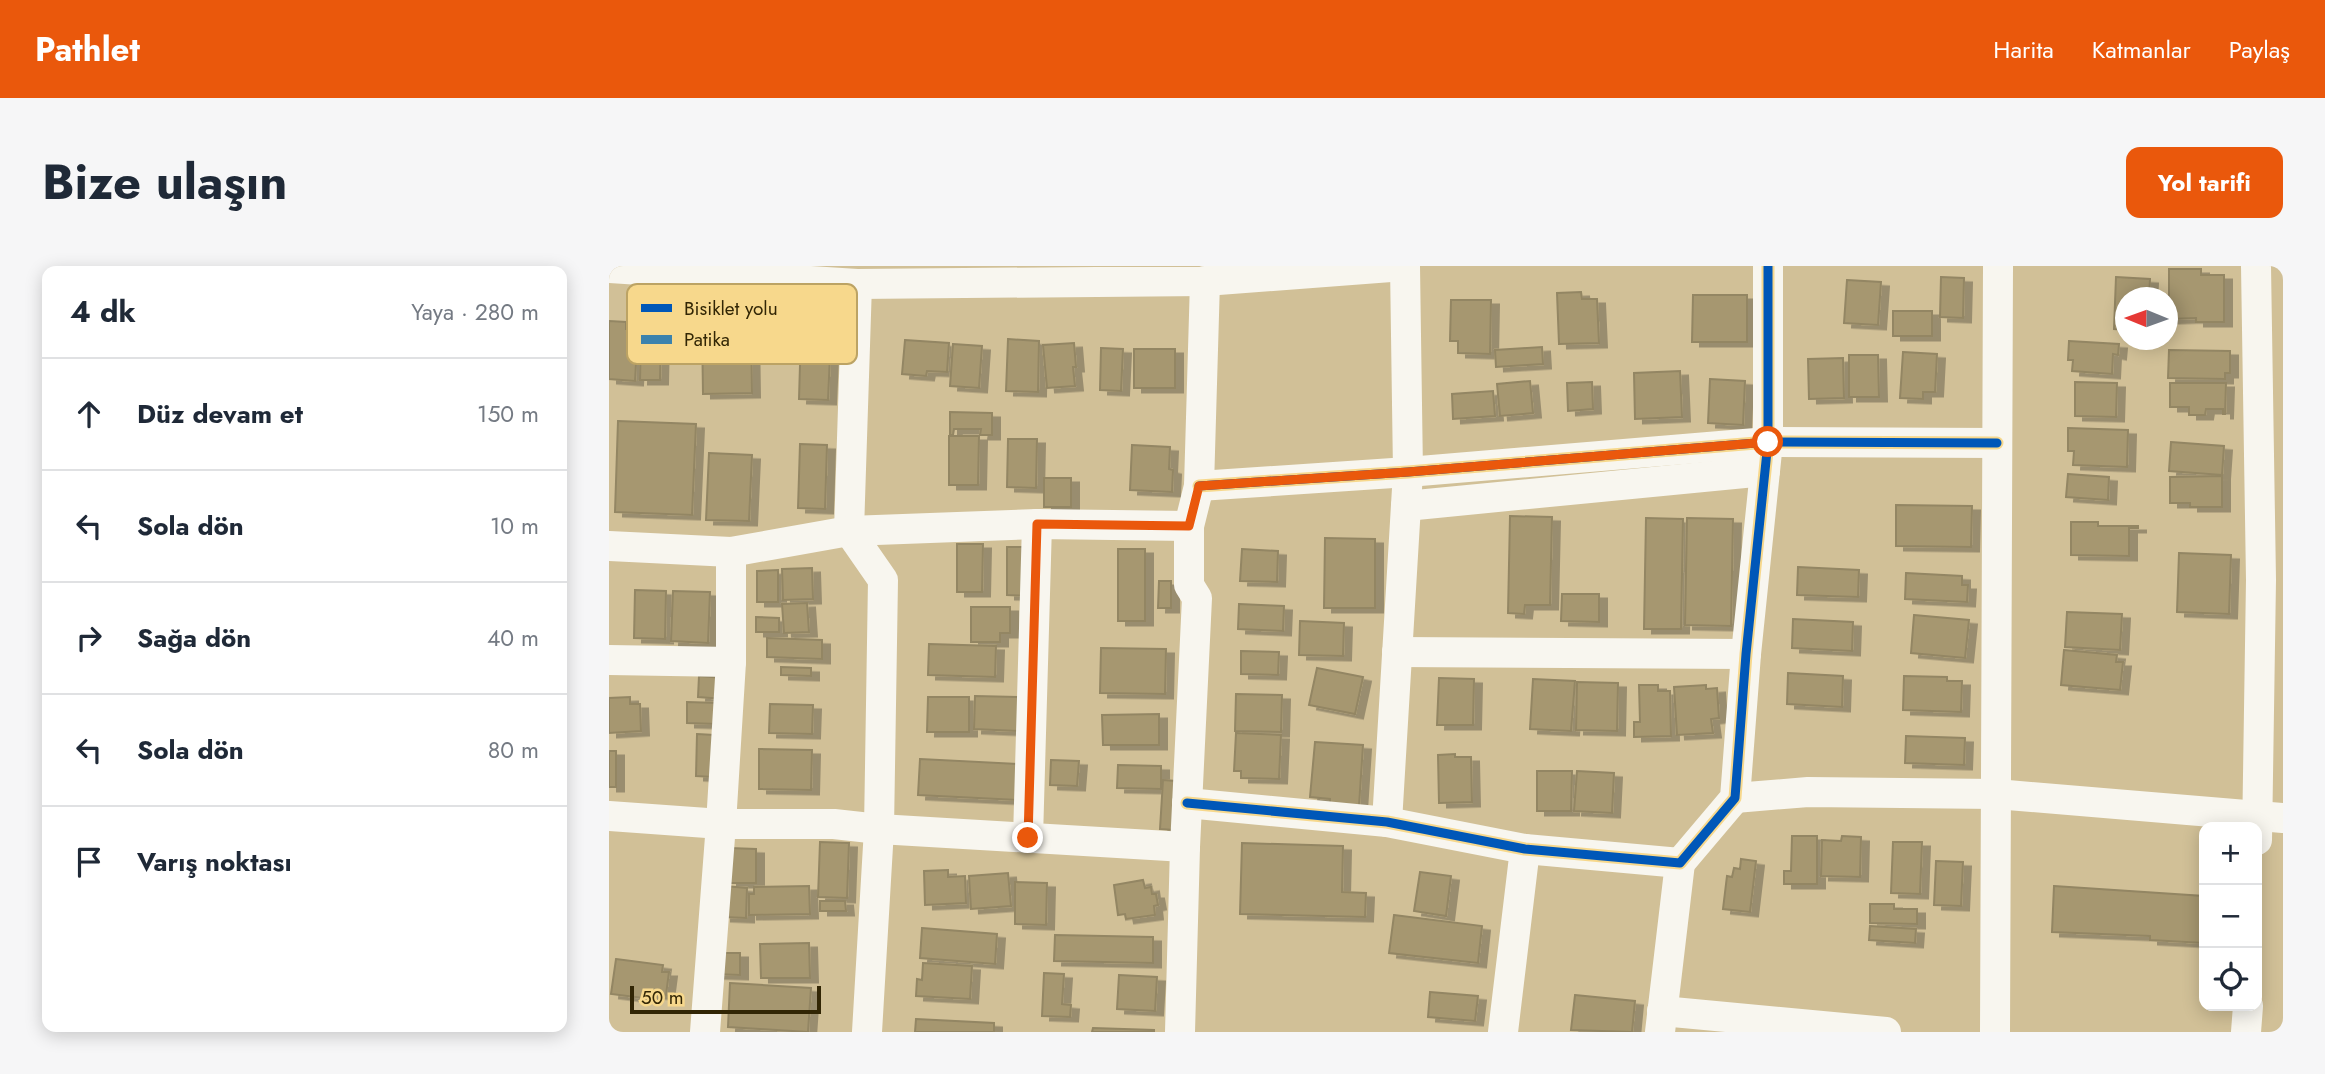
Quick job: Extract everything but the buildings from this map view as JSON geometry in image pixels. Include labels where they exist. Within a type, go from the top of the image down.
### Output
[{"type":"street","points":[[609,268],[856,284],[1116,274],[1205,281],[1340,268],[1405,266],[1408,472],[1387,822]]},
{"type":"street","points":[[1768,266],[1768,442],[1746,654],[1735,798],[1680,863],[1661,1022],[1886,1032]]},
{"type":"street","points":[[1995,1032],[1999,266]]},
{"type":"street","points":[[1735,798],[1808,792],[1996,794],[2266,824],[2272,580],[2256,266]]},
{"type":"street","points":[[1180,1032],[1185,847],[1197,598],[1189,585],[1189,526],[1199,486],[1205,281]]},
{"type":"street","points":[[854,364],[849,531],[883,580],[879,829],[867,1032]]},
{"type":"street","points":[[1199,486],[1408,472],[1768,442],[1997,443]]},
{"type":"street","points":[[1406,506],[1765,471]]},
{"type":"street","points":[[609,546],[731,552],[849,531],[1037,524],[1189,526]]},
{"type":"street","points":[[1028,838],[1037,524]]},
{"type":"street","points":[[705,1032],[730,662],[731,552]]},
{"type":"street","points":[[1397,652],[1746,654]]},
{"type":"street","points":[[609,660],[730,662]]},
{"type":"street","points":[[1187,803],[1387,822],[1525,849],[1680,863]]},
{"type":"street","points":[[609,816],[721,824],[834,824],[1185,847]]},
{"type":"street","points":[[1503,1032],[1525,849]]},
{"type":"street","points":[[2246,1032],[2248,1011]]},
{"type":"marked path","points":[[1028,838],[1037,524]]},
{"type":"cycle path","points":[[1187,803],[1387,822],[1525,849],[1680,863],[1735,798],[1746,654],[1768,442],[1768,266]]},
{"type":"cycle path","points":[[1199,486],[1408,472],[1768,442],[1997,443]]},
{"type":"route","points":[[1028,838],[1037,524],[1189,526],[1199,486],[1408,472],[1768,442]]}]
